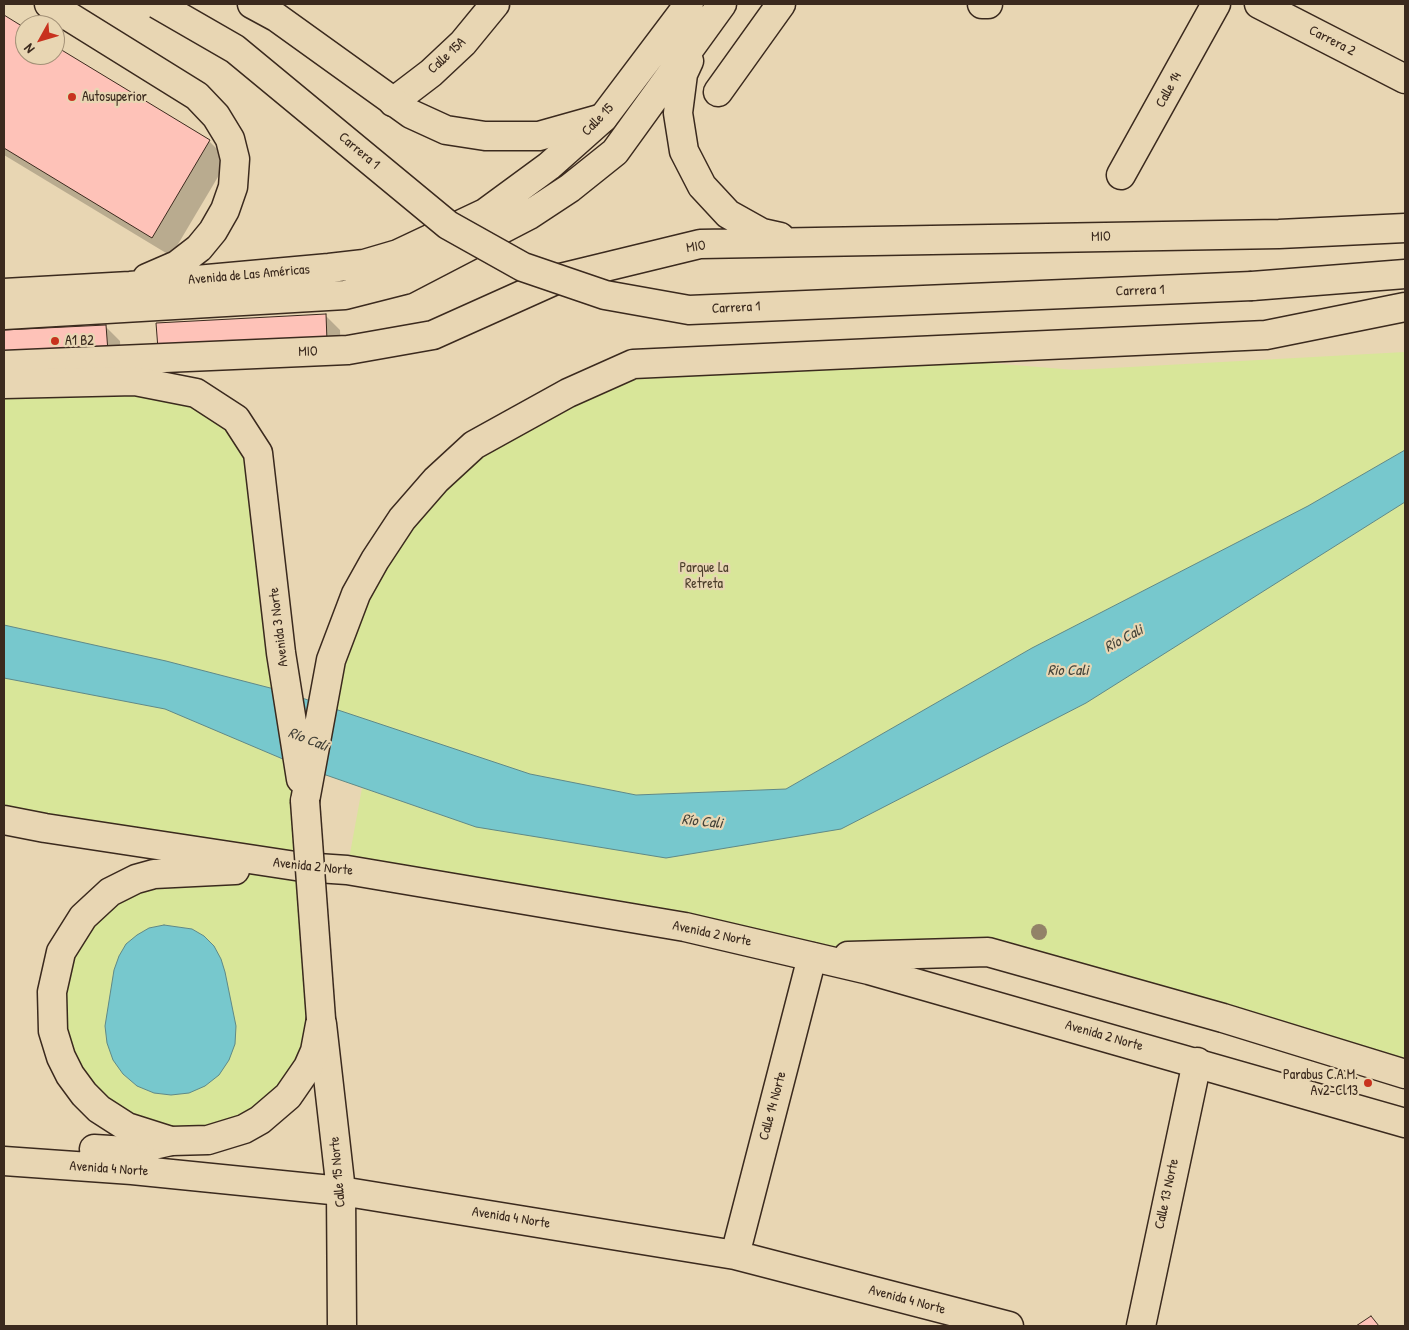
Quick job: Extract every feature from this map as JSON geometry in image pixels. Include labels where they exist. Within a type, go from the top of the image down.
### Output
[{"type":"main road","points":[[49,4],[197,96],[216,116],[230,139],[236,159],[233,187],[225,210],[214,231],[199,248],[177,265],[130,286]]},
{"type":"main road","name":"Carrera 1","points":[[158,4],[235,49],[448,225],[523,267],[605,295],[689,310],[1252,286],[1405,274]]},
{"type":"main road","points":[[252,4],[280,10],[393,102],[412,114],[446,130],[485,136],[539,136],[603,118]]},
{"type":"main road","name":"Calle 15A","points":[[393,102],[431,73],[463,43],[495,4]]},
{"type":"main road","name":"Calle 15","points":[[485,213],[549,166],[603,118],[689,4]]},
{"type":"main road","points":[[4,315],[345,295],[404,280],[529,215],[570,188],[614,152],[722,4]]},
{"type":"main road","points":[[718,92],[780,4]]},
{"type":"main road","points":[[982,4],[988,4]]},
{"type":"main road","name":"Calle 14","points":[[1122,175],[1216,4]]},
{"type":"main road","name":"Carrera 2","points":[[1258,4],[1405,79]]},
{"type":"main road","points":[[698,39],[683,74],[678,113],[684,151],[702,186],[728,214],[762,233],[800,242]]},
{"type":"main road","name":"Avenida de Las Américas","points":[[4,293],[130,286],[364,264],[398,254],[485,213]]},
{"type":"main road","name":"MIO","points":[[4,365],[348,350],[433,335],[569,276],[700,244],[1279,234],[1405,228]]},
{"type":"main road","points":[[302,867],[154,874],[122,886],[100,900],[83,917],[66,941],[55,972],[51,1004],[54,1031],[65,1064],[84,1094],[109,1117],[136,1131],[171,1141],[189,1142],[226,1136],[244,1129],[275,1109],[288,1096],[308,1067],[319,1034],[321,1019],[304,801],[331,660],[356,594],[375,560],[402,519],[436,480],[474,446],[568,393],[633,364],[1266,334],[1405,307]]},
{"type":"main road","name":"Avenida 3 Norte","points":[[4,384],[136,381],[196,393],[236,419],[258,452],[281,653],[304,801]]},
{"type":"main road","name":"Avenida 2 Norte","points":[[4,820],[45,828],[302,867],[347,870],[686,927],[869,970],[1197,1062],[1405,1123]]},
{"type":"main road","points":[[812,957],[988,952],[1223,1018],[1405,1074]]},
{"type":"main road","name":"Calle 14 Norte","points":[[735,1255],[812,957]]},
{"type":"main road","name":"Calle 15 Norte","points":[[321,1019],[341,1191],[342,1326]]},
{"type":"main road","name":"Calle 13 Norte","points":[[1141,1326],[1159,1233],[1197,1062]]},
{"type":"main road","points":[[4,1144],[127,1151],[171,1141]]},
{"type":"main road","name":"Avenida 4 Norte","points":[[4,1161],[132,1170],[341,1191],[735,1255],[1009,1326]]},
{"type":"green space","name":"Parque La Retreta","points":[[1405,352],[1405,450],[1308,506],[1032,648],[786,789],[636,795],[530,774],[326,706],[331,660],[436,480],[633,364],[868,353],[1075,370]]},
{"type":"green space","points":[[4,384],[196,393],[258,453],[278,690],[166,661],[4,625]]},
{"type":"green space","points":[[1405,502],[1405,1074],[988,952],[812,957],[347,870],[362,788],[476,827],[841,829],[1086,703]]},
{"type":"green space","points":[[4,678],[165,709],[297,765],[321,1019],[288,1096],[189,1142],[84,1094],[53,982],[122,886],[298,867],[4,820]],"holes":[[[164,925],[192,929],[204,936],[214,946],[171,1095],[154,1093],[137,1086],[123,1074],[109,1008],[114,970],[149,928]]]},
{"type":"water","name":"Rio Cali","points":[[1405,450],[1405,502],[1086,703],[841,829],[666,858],[476,827],[297,765],[165,709],[4,678],[4,625],[166,661],[278,690],[530,774],[636,795],[786,789],[1032,648],[1308,506]]},
{"type":"water","points":[[164,925],[192,929],[204,936],[214,946],[225,972],[236,1026],[235,1044],[229,1060],[219,1075],[205,1086],[189,1093],[171,1095],[154,1093],[137,1086],[123,1074],[113,1060],[107,1043],[105,1026],[114,970],[126,944],[149,928]]},
{"type":"building","name":"Autosuperior","points":[[4,15],[15,22],[15,65],[65,65],[65,52],[210,140],[152,238],[4,148]]},
{"type":"building","points":[[326,314],[327,341],[158,349],[156,323]]},
{"type":"building","name":"A1 B2","points":[[106,325],[108,352],[4,357],[4,330]]},
{"type":"building","points":[[1371,1316],[1379,1326],[1356,1326]]},
{"type":"place","name":"Autosuperior","points":[[72,97]]},
{"type":"place","name":"A1 B2","points":[[55,341]]},
{"type":"place","name":"Parabus C.A.M. Av2-Cl13","points":[[1368,1083]]},
{"type":"water label","name":"Río Cali","points":[[1124,639]]},
{"type":"water label","name":"Río Cali","points":[[308,740]]},
{"type":"water label","name":"Río Cali","points":[[702,822]]}]
